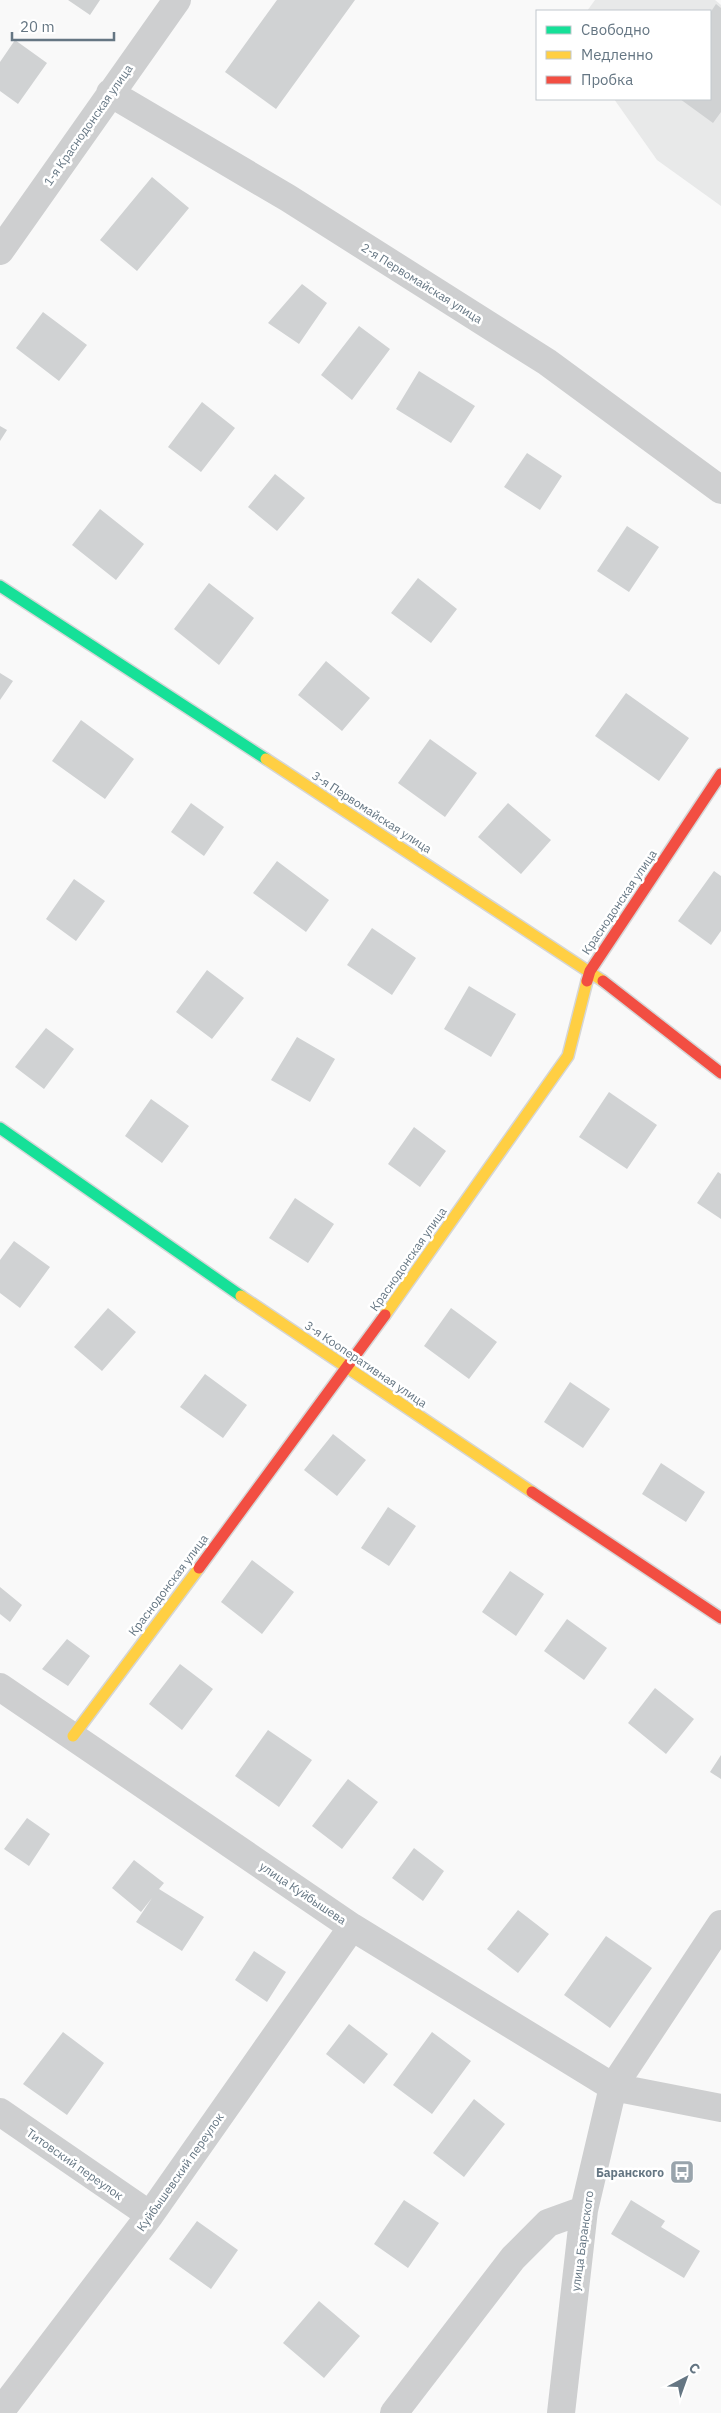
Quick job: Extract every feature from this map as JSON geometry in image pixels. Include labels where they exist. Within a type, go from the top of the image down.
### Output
[{"type":"street","name":"1-я Краснодонская улица","points":[[0,251],[177,0]]},
{"type":"street","name":"2-я Первомайская улица","points":[[110,93],[288,198],[547,362],[721,490]]},
{"type":"street","name":"3-я Первомайская улица","points":[[0,586],[590,971],[721,1073]]},
{"type":"street","name":"Краснодонская улица","points":[[73,1736],[347,1369],[568,1056],[590,971],[721,774]]},
{"type":"street","name":"3-я Кооперативная улица","points":[[0,1128],[347,1369],[721,1618]]},
{"type":"street","name":"улица Куйбышева","points":[[0,1687],[352,1926],[613,2087]]},
{"type":"street","name":"улица Баранского","points":[[561,2413],[584,2210],[613,2087],[721,1924]]},
{"type":"street","name":"Куйбышевский переулок","points":[[0,2412],[150,2215],[352,1926]]},
{"type":"street","points":[[613,2087],[721,2108]]},
{"type":"street","name":"Титовский переулок","points":[[0,2112],[150,2215]]},
{"type":"street","points":[[394,2413],[513,2258],[548,2223],[584,2210]]},
{"type":"shaded area","points":[[595,0],[715,0],[721,5],[721,206],[657,160],[615,100],[711,100],[711,10],[588,10]]},
{"type":"building","points":[[68,0],[100,0],[90,15]]},
{"type":"building","points":[[277,0],[355,0],[276,109],[225,72]]},
{"type":"building","points":[[716,4],[721,8],[721,112],[713,123],[681,100],[711,100],[711,12]]},
{"type":"building","points":[[15,40],[47,63],[18,104],[0,91],[0,62]]},
{"type":"building","points":[[152,177],[189,208],[137,271],[100,240]]},
{"type":"building","points":[[302,284],[327,303],[299,344],[268,323]]},
{"type":"building","points":[[43,312],[87,345],[59,381],[16,348]]},
{"type":"building","points":[[359,326],[390,349],[352,400],[321,375]]},
{"type":"building","points":[[419,371],[475,406],[451,443],[396,409]]},
{"type":"building","points":[[202,402],[235,428],[201,472],[168,447]]},
{"type":"building","points":[[0,426],[7,430],[0,441]]},
{"type":"building","points":[[527,453],[562,476],[540,510],[504,487]]},
{"type":"building","points":[[275,474],[305,498],[277,531],[248,507]]},
{"type":"building","points":[[100,509],[144,544],[116,580],[72,545]]},
{"type":"building","points":[[627,526],[659,547],[629,592],[597,571]]},
{"type":"building","points":[[418,578],[457,609],[431,643],[391,613]]},
{"type":"building","points":[[209,583],[254,618],[219,665],[174,629]]},
{"type":"building","points":[[326,661],[370,698],[342,731],[298,695]]},
{"type":"building","points":[[0,673],[13,681],[0,700]]},
{"type":"building","points":[[626,693],[689,738],[659,781],[595,736]]},
{"type":"building","points":[[81,720],[134,759],[105,799],[52,761]]},
{"type":"building","points":[[430,739],[477,773],[445,817],[398,783]]},
{"type":"building","points":[[191,803],[224,827],[204,856],[171,832]]},
{"type":"building","points":[[508,803],[551,840],[521,874],[478,837]]},
{"type":"building","points":[[277,861],[329,900],[306,932],[253,893]]},
{"type":"building","points":[[714,871],[721,876],[721,931],[711,945],[678,921]]},
{"type":"building","points":[[74,879],[105,901],[76,941],[46,919]]},
{"type":"building","points":[[372,928],[416,958],[392,995],[347,965]]},
{"type":"building","points":[[207,970],[244,998],[212,1039],[176,1012]]},
{"type":"building","points":[[469,986],[516,1014],[491,1057],[444,1029]]},
{"type":"building","points":[[46,1028],[74,1049],[44,1089],[15,1067]]},
{"type":"building","points":[[297,1037],[335,1059],[310,1102],[271,1080]]},
{"type":"building","points":[[609,1092],[657,1125],[627,1169],[579,1137]]},
{"type":"building","points":[[151,1099],[189,1126],[162,1163],[125,1136]]},
{"type":"building","points":[[414,1127],[446,1151],[420,1187],[388,1164]]},
{"type":"building","points":[[718,1172],[721,1174],[721,1219],[697,1203]]},
{"type":"building","points":[[295,1198],[334,1224],[308,1263],[269,1238]]},
{"type":"building","points":[[14,1241],[50,1267],[20,1308],[0,1293],[0,1260]]},
{"type":"building","points":[[108,1308],[136,1332],[102,1371],[74,1347]]},
{"type":"building","points":[[451,1308],[497,1342],[469,1379],[424,1346]]},
{"type":"building","points":[[205,1374],[247,1405],[223,1438],[180,1407]]},
{"type":"building","points":[[570,1382],[610,1409],[583,1448],[544,1422]]},
{"type":"building","points":[[333,1434],[366,1460],[337,1496],[304,1470]]},
{"type":"building","points":[[661,1463],[705,1492],[686,1522],[642,1494]]},
{"type":"building","points":[[388,1507],[416,1526],[389,1566],[361,1548]]},
{"type":"building","points":[[252,1560],[294,1592],[262,1634],[221,1602]]},
{"type":"building","points":[[510,1571],[544,1594],[516,1636],[482,1612]]},
{"type":"building","points":[[0,1587],[22,1605],[10,1622],[0,1614]]},
{"type":"building","points":[[567,1619],[607,1648],[584,1680],[544,1651]]},
{"type":"building","points":[[67,1639],[90,1656],[68,1686],[42,1669]]},
{"type":"building","points":[[180,1664],[213,1689],[182,1730],[149,1704]]},
{"type":"building","points":[[655,1688],[694,1719],[666,1754],[628,1723]]},
{"type":"building","points":[[268,1730],[312,1760],[279,1807],[235,1776]]},
{"type":"building","points":[[721,1755],[721,1779],[710,1772]]},
{"type":"building","points":[[348,1779],[378,1802],[342,1849],[312,1826]]},
{"type":"building","points":[[27,1818],[50,1834],[29,1866],[4,1849]]},
{"type":"building","points":[[414,1848],[444,1871],[423,1901],[392,1878]]},
{"type":"building","points":[[134,1860],[164,1883],[159,1889],[204,1917],[182,1951],[136,1922],[152,1898],[141,1912],[112,1888]]},
{"type":"building","points":[[518,1910],[549,1934],[518,1973],[487,1949]]},
{"type":"building","points":[[606,1936],[652,1968],[610,2028],[564,1995]]},
{"type":"building","points":[[254,1951],[286,1972],[267,2002],[235,1980]]},
{"type":"building","points":[[349,2024],[388,2054],[364,2084],[326,2054]]},
{"type":"building","points":[[63,2032],[104,2063],[67,2115],[23,2084]]},
{"type":"building","points":[[432,2032],[471,2061],[432,2114],[393,2085]]},
{"type":"building","points":[[474,2099],[505,2124],[464,2177],[433,2153]]},
{"type":"building","points":[[404,2200],[439,2223],[408,2268],[374,2244]]},
{"type":"building","points":[[631,2200],[665,2221],[661,2227],[700,2251],[684,2278],[611,2234]]},
{"type":"building","points":[[197,2221],[238,2250],[211,2289],[169,2259]]},
{"type":"building","points":[[319,2301],[360,2336],[324,2378],[283,2343]]},
{"type":"traffic: fast","points":[[0,586],[266,759]]},
{"type":"traffic: fast","points":[[0,1128],[241,1296]]},
{"type":"traffic: slow","points":[[266,759],[603,981]]},
{"type":"traffic: slow","points":[[385,1315],[568,1056],[587,981]]},
{"type":"traffic: slow","points":[[241,1296],[532,1492]]},
{"type":"traffic: slow","points":[[73,1736],[199,1568]]},
{"type":"traffic: jam","points":[[587,981],[590,971],[721,774]]},
{"type":"traffic: jam","points":[[603,981],[721,1073]]},
{"type":"traffic: jam","points":[[199,1568],[385,1315]]},
{"type":"traffic: jam","points":[[532,1492],[721,1618]]},
{"type":"place","name":"Баранского","points":[[682,2172]]}]
